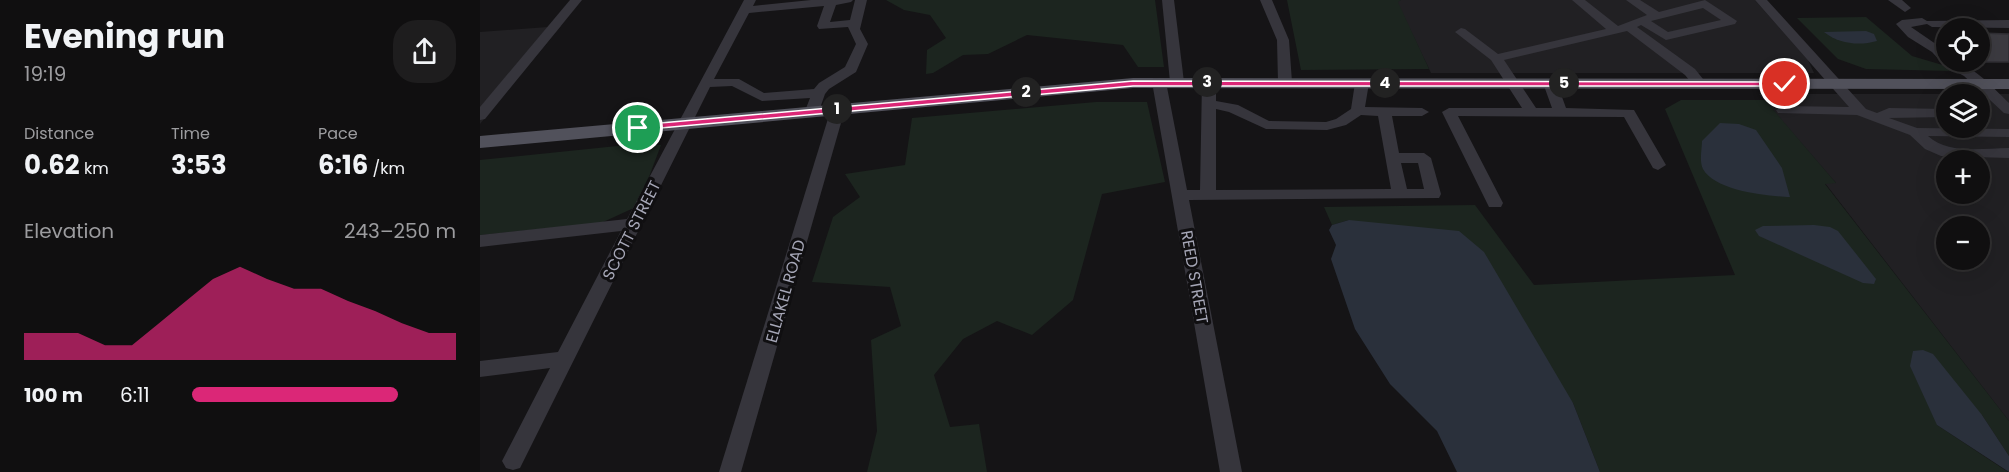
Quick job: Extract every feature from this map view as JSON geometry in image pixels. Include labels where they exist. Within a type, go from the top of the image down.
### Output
[{"type":"main road","points":[[480,142],[1099,85],[1168,82],[1981,84]]},
{"type":"main road","points":[[1990,84],[2009,84]]},
{"type":"street","points":[[480,116],[576,0]]},
{"type":"street","points":[[748,5],[847,0]]},
{"type":"street","points":[[812,111],[818,93],[824,86],[853,67],[862,44],[854,29],[861,0]]},
{"type":"street","name":"REED STREET","points":[[1168,0],[1168,82],[1180,195],[1231,472]]},
{"type":"street","points":[[1266,0],[1283,39],[1285,82]]},
{"type":"street","points":[[1578,0],[1615,30]]},
{"type":"street","points":[[1632,0],[1657,16]]},
{"type":"street","points":[[1761,0],[1860,111]]},
{"type":"street","points":[[1894,0],[1905,8]]},
{"type":"street","points":[[831,2],[823,26],[855,22]]},
{"type":"street","points":[[1496,58],[1629,27],[1641,20],[1705,4],[1731,21],[1666,36],[1641,20]]},
{"type":"street","name":"SCOTT STREET","points":[[513,461],[684,123],[748,5]]},
{"type":"street","points":[[1936,23],[1902,24],[1920,50],[1936,56]]},
{"type":"street","points":[[1990,24],[2009,24]]},
{"type":"street","points":[[1629,27],[1690,72],[1700,84]]},
{"type":"street","points":[[1461,32],[1496,58],[1511,83],[1524,98],[1531,113]]},
{"type":"street","points":[[1967,72],[1981,84]]},
{"type":"street","points":[[706,83],[734,82],[762,97],[818,93]]},
{"type":"street","points":[[1208,193],[1209,82]]},
{"type":"street","points":[[1358,111],[1362,83]]},
{"type":"street","points":[[1550,83],[1561,113]]},
{"type":"street","points":[[1990,92],[2009,110]]},
{"type":"street","points":[[1209,104],[1233,108],[1266,125],[1327,126],[1341,122],[1358,111],[1422,112]]},
{"type":"street","name":"ELLAKEL ROAD","points":[[730,472],[838,109]]},
{"type":"street","points":[[1783,110],[1860,111],[1915,132],[2003,133]]},
{"type":"street","points":[[1383,112],[1400,194]]},
{"type":"street","points":[[1495,203],[1449,112],[1629,113],[1658,165]]},
{"type":"street","points":[[1877,118],[1889,112],[1936,112]]},
{"type":"street","points":[[1990,125],[2003,133],[2009,144]]},
{"type":"street","points":[[1915,132],[1930,146],[1946,153],[2009,153]]},
{"type":"street","points":[[1180,195],[1208,193],[1433,194],[1424,158],[1392,158]]},
{"type":"street","points":[[480,241],[634,224]]},
{"type":"street","points":[[480,369],[564,359]]},
{"type":"shaded area","points":[[886,0],[1155,0],[1164,67],[1138,67],[1123,45],[1027,35],[988,54],[963,55],[933,73],[926,74],[927,50],[946,38],[930,15],[904,10]]},
{"type":"shaded area","points":[[1287,0],[1401,0],[1398,2],[1429,69],[1301,70]]},
{"type":"shaded area","points":[[1401,0],[1755,0],[1808,60],[1814,73],[1431,73],[1397,2]]},
{"type":"shaded area","points":[[1866,17],[1912,56],[1936,63],[1936,71],[1866,69],[1838,59],[1797,18]]},
{"type":"shaded area","points":[[561,26],[480,124],[480,32]]},
{"type":"shaded area","points":[[1866,31],[1874,34],[1877,41],[1849,43],[1824,32]]},
{"type":"shaded area","points":[[1759,94],[1936,94],[1936,138],[1990,138],[1990,94],[2009,94],[2009,421],[1825,183],[1836,183]]},
{"type":"shaded area","points":[[1681,100],[1765,100],[1836,183],[1825,184],[2009,421],[2009,456],[1982,415],[1937,425],[2008,472],[1600,472],[1573,403],[1349,220],[1332,225],[1324,207],[1475,205],[1534,285],[1735,275],[1665,109]]},
{"type":"shaded area","points":[[1096,102],[1147,102],[1165,182],[1102,194],[1073,300],[1032,335],[997,321],[963,339],[934,375],[950,427],[979,424],[987,472],[867,472],[877,431],[871,340],[901,326],[890,287],[812,282],[833,217],[860,197],[845,174],[905,165],[912,118]]},
{"type":"shaded area","points":[[1720,123],[1739,124],[1756,130],[1782,168],[1790,197],[1742,191],[1718,183],[1709,176],[1702,166],[1702,141]]},
{"type":"shaded area","points":[[627,145],[661,145],[638,206],[601,223],[480,235],[480,160]]},
{"type":"shaded area","points":[[1349,220],[1459,231],[1484,252],[1573,403],[1600,472],[1457,472],[1437,431],[1390,384],[1355,329],[1331,259],[1336,245],[1329,230],[1332,225]]},
{"type":"shaded area","points":[[1763,226],[1830,227],[1838,231],[1876,279],[1874,284],[1863,283],[1759,236],[1755,230]]},
{"type":"shaded area","points":[[1923,350],[1933,354],[1982,415],[2009,456],[2009,472],[1937,425],[1910,366],[1913,351]]},
{"type":"building","points":[[1990,33],[2009,34],[2009,62],[1990,62]]},
{"type":"route","points":[[638,128],[1099,85],[1159,82],[1785,84]]}]
